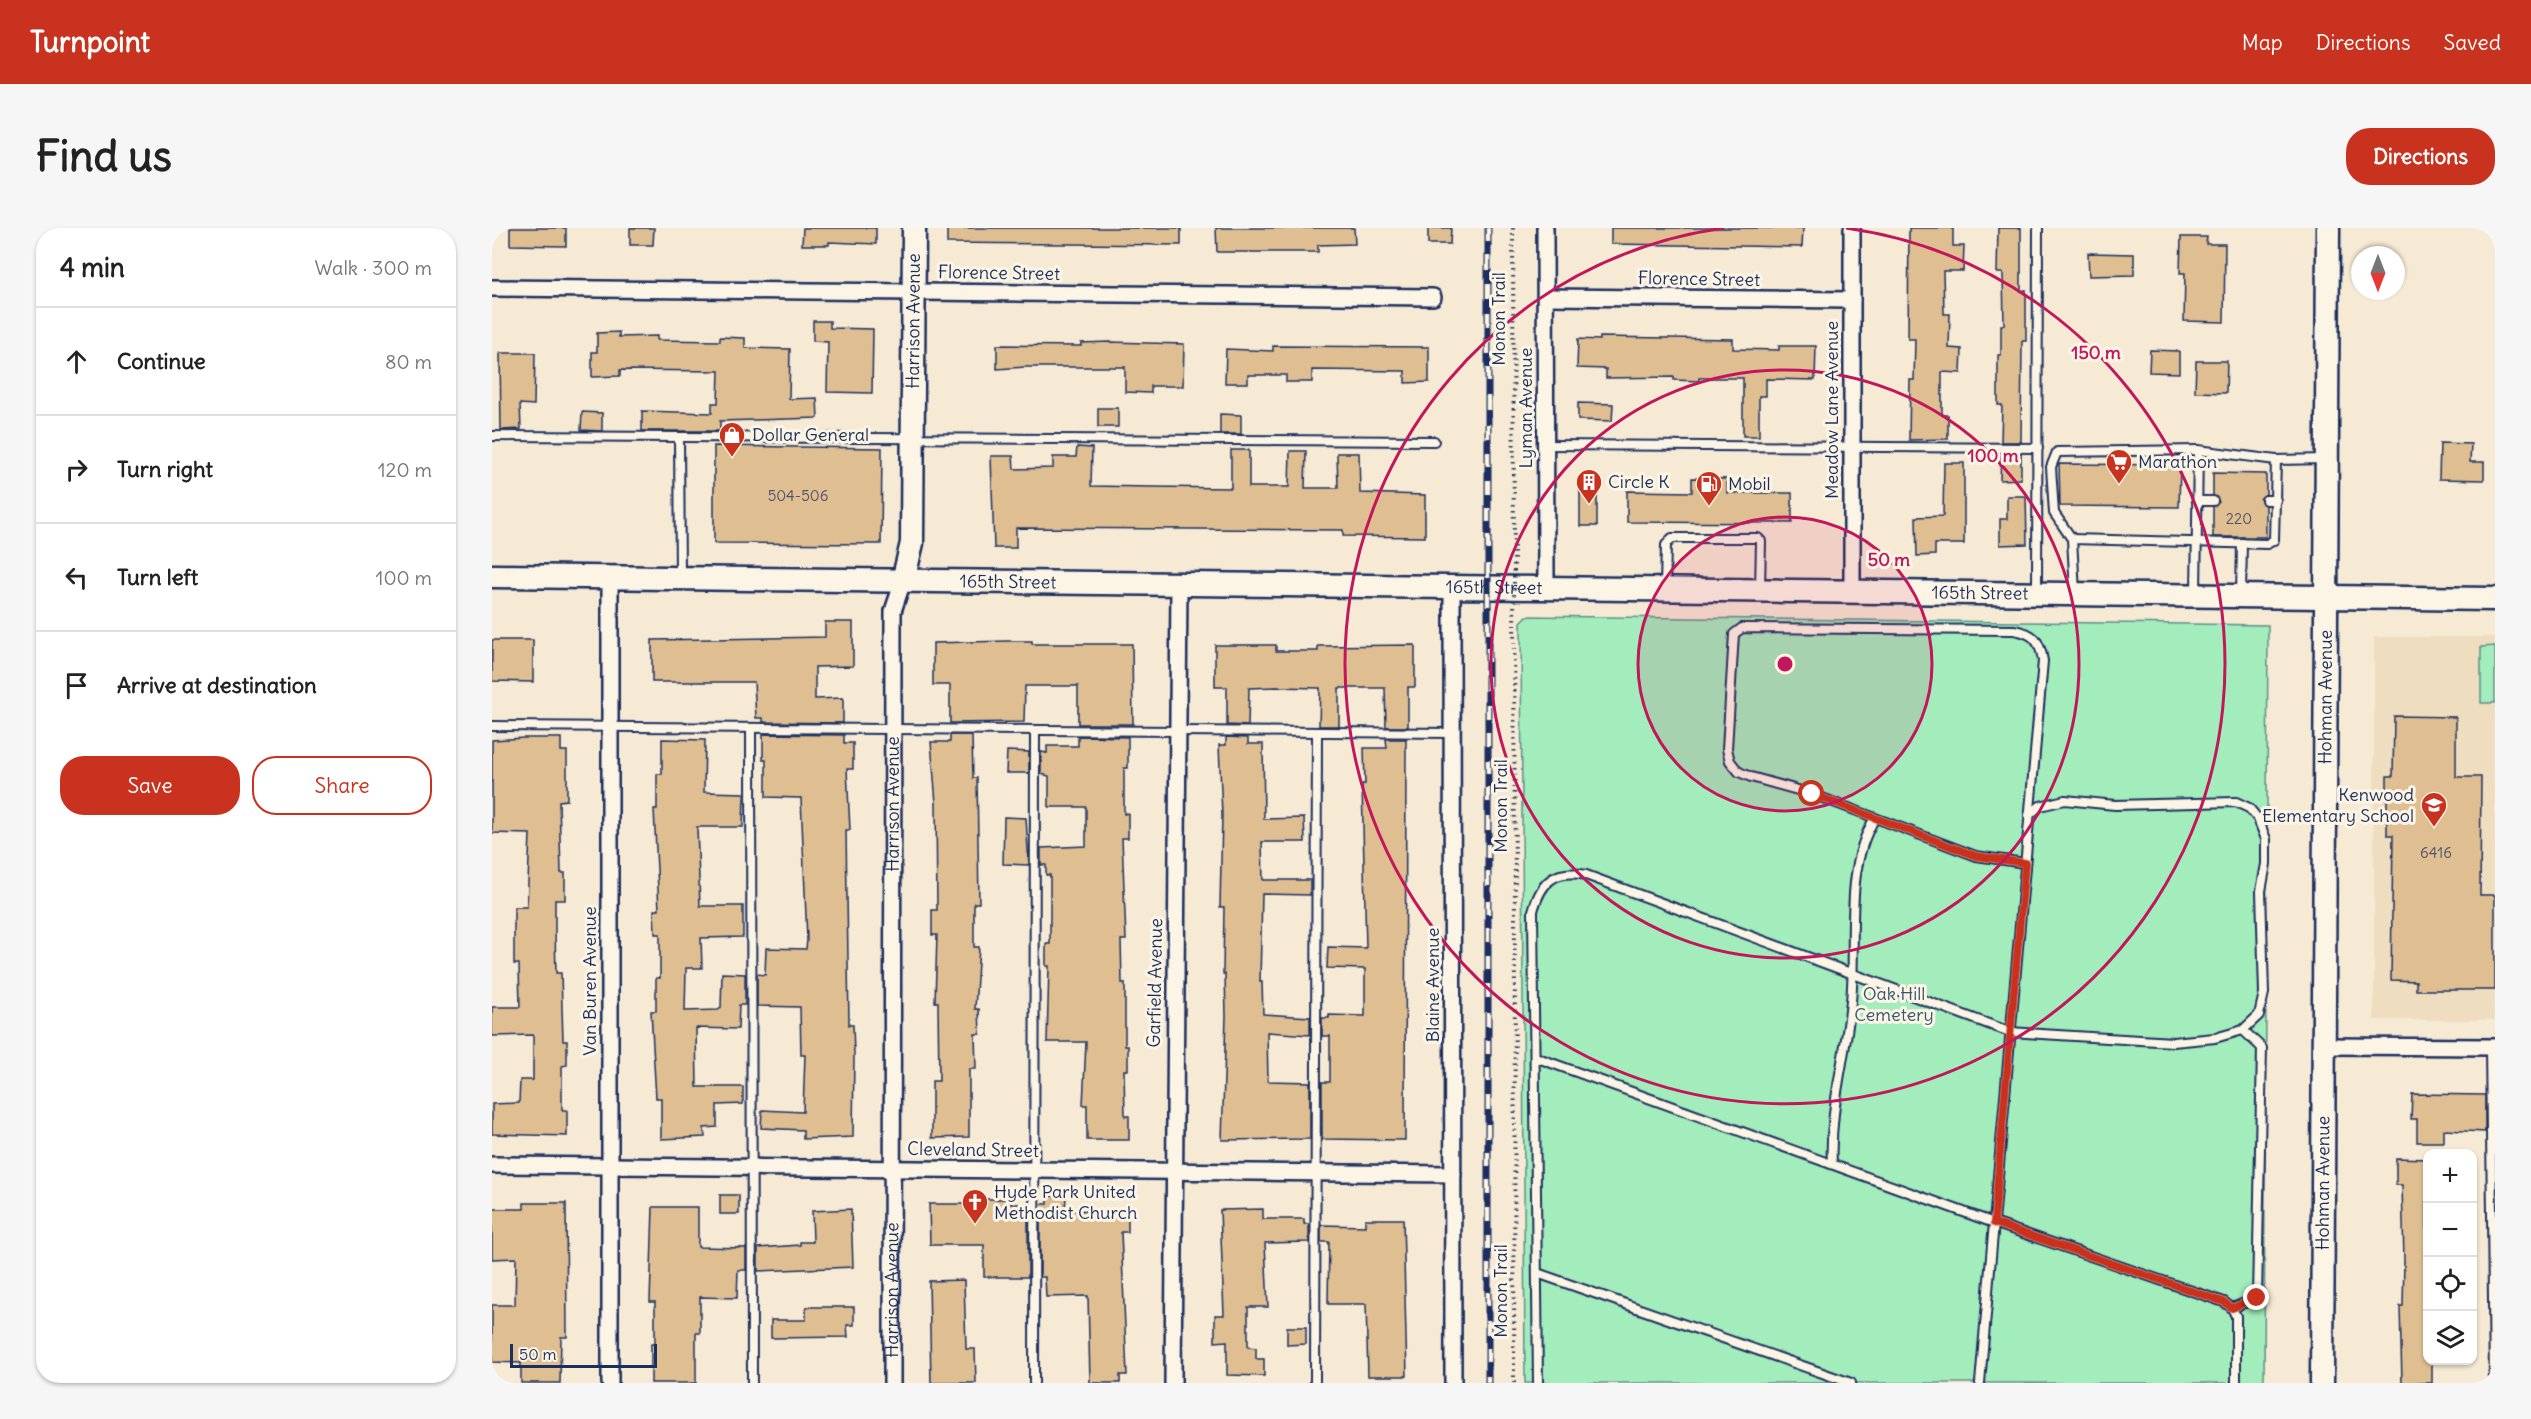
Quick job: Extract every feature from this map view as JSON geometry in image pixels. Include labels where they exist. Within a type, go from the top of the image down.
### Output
[{"type":"main road","name":"Harrison Avenue","points":[[903,581],[912,543],[914,228]]},
{"type":"main road","name":"Hohman Avenue","points":[[2322,1383],[2328,228]]},
{"type":"main road","name":"165th Street","points":[[492,576],[2495,599]]},
{"type":"street","name":"Lyman Avenue","points":[[1545,228],[1546,588]]},
{"type":"street","name":"Meadow Lane Avenue","points":[[1852,228],[1852,591]]},
{"type":"street","name":"Florence Street","points":[[492,288],[1433,297]]},
{"type":"street","name":"Florence Street","points":[[1546,297],[1851,300]]},
{"type":"street","name":"Van Buren Avenue","points":[[610,578],[610,1383]]},
{"type":"street","name":"Harrison Avenue","points":[[892,1383],[893,611],[903,581]]},
{"type":"street","name":"Garfield Avenue","points":[[1173,1383],[1179,583]]},
{"type":"street","name":"Blaine Avenue","points":[[1452,588],[1453,1383]]},
{"type":"street","points":[[2323,1046],[2493,1047]]},
{"type":"street","name":"Cleveland Street","points":[[492,1165],[1453,1174]]},
{"type":"lane","points":[[2037,593],[2038,228]]},
{"type":"lane","points":[[492,436],[1434,441]]},
{"type":"lane","points":[[679,437],[680,579]]},
{"type":"lane","points":[[1546,445],[2037,448]]},
{"type":"lane","points":[[2075,594],[2072,539],[2054,513],[2051,467],[2057,452],[2198,450],[2276,460],[2327,459]]},
{"type":"lane","points":[[2196,595],[2198,450]]},
{"type":"lane","points":[[2072,539],[2267,544],[2274,540],[2276,460]]},
{"type":"lane","points":[[2266,500],[2276,500]]},
{"type":"lane","points":[[2197,501],[2212,501]]},
{"type":"lane","points":[[1665,590],[1666,545],[1672,538],[1758,538],[1761,541],[1760,590]]},
{"type":"lane","points":[[2241,595],[2242,543]]},
{"type":"lane","points":[[1980,1383],[2043,661],[2041,648],[2036,638],[2028,632],[1742,628],[1734,634],[1731,645],[1727,748],[1730,761],[1739,772],[1812,794],[1976,856],[2025,863]]},
{"type":"lane","points":[[492,726],[1453,733]]},
{"type":"lane","points":[[751,728],[752,1383]]},
{"type":"lane","points":[[1034,1383],[1035,730]]},
{"type":"lane","points":[[1315,1383],[1317,732]]},
{"type":"lane","points":[[1538,1383],[1533,911],[1538,893],[1546,882],[1573,872],[1586,875],[2010,1032],[2173,1042],[2215,1038],[2243,1030],[2259,1015],[2264,993],[2261,891],[2266,864],[2266,839],[2258,819],[2249,808],[2236,802],[2115,805],[2065,800],[2040,806],[2029,815]]},
{"type":"lane","points":[[1832,1164],[1830,1135],[1834,1094],[1851,1004],[1855,876],[1863,836],[1875,818]]},
{"type":"lane","points":[[2232,1308],[2257,1298],[2262,1048],[2243,1030]]},
{"type":"lane","points":[[2493,1047],[2493,1383]]},
{"type":"lane","points":[[1535,1057],[1994,1223],[2224,1302],[2232,1308],[2236,1328],[2236,1383]]},
{"type":"lane","points":[[1537,1273],[1851,1383]]},
{"type":"path","name":"Monon Trail","points":[[1513,228],[1514,1383]]},
{"type":"shaded area","name":"Kenwood Elementary School","points":[[2374,637],[2495,637],[2495,1020],[2374,1020]]},
{"type":"green space","name":"Oak Hill Cemetery","points":[[1527,616],[2268,625],[2264,1383],[1525,1383],[1521,622]]},
{"type":"green space","points":[[2495,646],[2495,703],[2481,703],[2481,647]]},
{"type":"building","points":[[510,228],[566,228],[566,246],[510,245]]},
{"type":"building","points":[[630,228],[654,228],[653,245],[630,245]]},
{"type":"building","points":[[803,228],[876,228],[876,244],[829,242],[829,245],[802,245]]},
{"type":"building","points":[[947,228],[1181,228],[1181,245],[947,243]]},
{"type":"building","points":[[1216,228],[1354,228],[1355,244],[1318,245],[1318,252],[1217,252]]},
{"type":"building","points":[[1428,228],[1451,228],[1450,244],[1428,244]]},
{"type":"building","points":[[1611,228],[1803,228],[1802,247],[1611,244]]},
{"type":"building","points":[[1909,228],[1953,228],[1953,246],[1964,246],[1963,271],[1943,271],[1944,314],[1950,314],[1949,348],[1962,349],[1961,373],[1942,372],[1942,415],[1948,415],[1948,439],[1909,440],[1910,380],[1914,380],[1915,339],[1908,339]]},
{"type":"building","points":[[1998,228],[2021,228],[2021,291],[2026,290],[2026,341],[2022,341],[2021,442],[2001,442],[2002,405],[1998,405],[1998,355],[2001,355],[2001,325],[2004,325],[2003,273],[1997,273]]},
{"type":"building","points":[[2181,237],[2207,237],[2206,244],[2225,244],[2224,322],[2184,321],[2185,273],[2180,273]]},
{"type":"building","points":[[2088,253],[2134,254],[2134,275],[2089,276]]},
{"type":"building","points":[[813,321],[830,321],[830,328],[873,329],[872,393],[827,392],[828,342],[813,341]]},
{"type":"building","points":[[619,332],[619,337],[657,336],[657,340],[720,341],[720,337],[745,338],[745,348],[790,349],[789,399],[817,398],[818,418],[720,421],[720,431],[642,431],[642,411],[712,413],[712,403],[718,403],[719,371],[620,370],[620,376],[592,377],[592,352],[597,352],[597,333]]},
{"type":"building","points":[[1600,337],[1733,339],[1733,349],[1779,350],[1779,346],[1816,346],[1815,380],[1766,379],[1766,396],[1759,396],[1759,436],[1743,436],[1743,378],[1699,378],[1699,381],[1674,380],[1674,377],[1606,378],[1606,369],[1577,368],[1578,339],[1600,340]]},
{"type":"building","points":[[1081,343],[1184,344],[1183,386],[1151,386],[1151,393],[1125,392],[1125,367],[997,369],[997,345],[1081,346]]},
{"type":"building","points":[[1273,346],[1429,347],[1429,382],[1405,383],[1405,371],[1312,370],[1312,382],[1286,382],[1286,375],[1248,375],[1248,383],[1225,383],[1226,349],[1273,351]]},
{"type":"building","points":[[2150,350],[2179,351],[2179,373],[2149,372]]},
{"type":"building","points":[[500,353],[535,353],[534,405],[520,404],[521,429],[501,430]]},
{"type":"building","points":[[2196,361],[2227,361],[2226,393],[2195,392]]},
{"type":"building","points":[[1578,403],[1613,404],[1612,421],[1578,420]]},
{"type":"building","points":[[1098,408],[1118,408],[1118,427],[1098,427]]},
{"type":"building","points":[[582,412],[602,413],[602,431],[581,430]]},
{"type":"building","points":[[1220,414],[1241,415],[1241,434],[1220,434]]},
{"type":"building","points":[[2440,443],[2471,444],[2470,462],[2484,462],[2484,480],[2439,479]]},
{"type":"building","points":[[714,446],[882,448],[881,544],[714,543]]},
{"type":"building","points":[[1077,447],[1092,448],[1091,486],[1231,488],[1231,450],[1249,450],[1249,487],[1289,487],[1290,451],[1306,451],[1305,488],[1338,488],[1337,453],[1359,453],[1360,493],[1425,495],[1425,537],[1343,536],[1343,530],[1016,528],[1016,548],[994,548],[991,456],[1013,456],[1014,469],[1053,468],[1053,457],[1076,457]]},
{"type":"building","points":[[2001,454],[2021,454],[2021,479],[2000,480]]},
{"type":"building","points":[[1944,463],[1964,463],[1964,544],[1935,544],[1935,555],[1917,556],[1916,517],[1943,516]]},
{"type":"building","name":"Marathon","points":[[2059,464],[2180,465],[2179,507],[2060,506]]},
{"type":"building","name":"Marathon","points":[[2213,473],[2266,474],[2266,494],[2260,499],[2266,506],[2266,537],[2213,537],[2213,507],[2219,502],[2213,495]]},
{"type":"building","name":"Mobil","points":[[1692,478],[1727,479],[1727,493],[1792,493],[1792,523],[1627,522],[1627,491],[1692,492]]},
{"type":"building","name":"Circle K","points":[[1580,484],[1597,484],[1597,526],[1580,526]]},
{"type":"building","points":[[2007,496],[2026,496],[2027,544],[2000,545],[2000,519],[2007,519]]},
{"type":"building","points":[[825,622],[853,622],[853,666],[815,667],[815,699],[843,698],[843,723],[763,722],[763,718],[756,718],[754,682],[652,682],[652,640],[825,637]]},
{"type":"building","points":[[492,640],[533,640],[533,682],[492,681]]},
{"type":"building","points":[[1032,641],[1032,644],[1132,644],[1133,724],[1078,724],[1078,686],[1025,686],[1024,722],[950,723],[950,685],[933,685],[933,643]]},
{"type":"building","points":[[1215,645],[1276,645],[1276,651],[1318,651],[1318,646],[1415,645],[1415,687],[1408,687],[1408,727],[1386,727],[1385,688],[1339,688],[1339,726],[1319,726],[1320,688],[1249,688],[1248,726],[1227,725],[1227,687],[1215,687]]},
{"type":"building","points":[[2394,716],[2456,717],[2456,777],[2481,777],[2480,895],[2495,895],[2495,990],[2416,990],[2416,981],[2391,980],[2393,835],[2387,835],[2387,776],[2393,776]]},
{"type":"building","points":[[763,734],[844,735],[844,743],[853,743],[853,769],[847,769],[850,830],[846,830],[849,1025],[853,1025],[854,1054],[853,1137],[803,1139],[803,1130],[761,1128],[762,1110],[803,1112],[805,1055],[801,1055],[800,1007],[757,1006],[757,974],[765,975],[766,948],[806,949],[807,940],[801,798],[766,797]]},
{"type":"building","points":[[950,735],[972,735],[973,778],[977,778],[979,903],[974,903],[974,947],[979,947],[975,1009],[979,1009],[980,1034],[975,1034],[976,1069],[969,1069],[969,1137],[932,1138],[932,1081],[939,1081],[938,1002],[935,1002],[937,935],[932,935],[932,910],[937,910],[936,803],[931,742],[950,742]]},
{"type":"building","points":[[1078,736],[1128,737],[1128,768],[1124,768],[1124,814],[1128,813],[1128,838],[1122,838],[1126,940],[1121,940],[1122,983],[1125,983],[1125,1046],[1128,1046],[1128,1070],[1124,1070],[1125,1116],[1129,1116],[1129,1140],[1087,1140],[1087,1105],[1083,1105],[1086,1042],[1047,1042],[1049,966],[1046,966],[1046,944],[1050,944],[1050,875],[1046,875],[1046,865],[1041,865],[1041,848],[1086,846],[1086,807],[1049,807],[1049,776],[1041,774],[1041,752],[1047,753],[1047,746],[1078,746]]},
{"type":"building","points":[[1226,737],[1248,738],[1248,744],[1263,744],[1264,819],[1304,818],[1305,842],[1262,842],[1263,880],[1310,880],[1310,895],[1262,894],[1260,982],[1262,982],[1263,1014],[1310,1017],[1310,1035],[1267,1032],[1268,1081],[1310,1082],[1310,1139],[1222,1140],[1226,1016],[1225,974],[1223,974],[1224,907],[1220,907],[1222,815],[1219,745],[1226,745]]},
{"type":"building","points":[[561,738],[561,751],[567,751],[567,800],[559,801],[561,873],[565,873],[565,900],[555,900],[555,931],[556,973],[561,973],[563,1041],[567,1041],[567,1065],[562,1066],[562,1110],[567,1110],[567,1136],[492,1134],[492,1104],[519,1103],[520,1080],[533,1080],[533,1035],[492,1036],[492,1007],[520,1007],[519,964],[514,964],[514,907],[527,907],[530,834],[492,833],[492,740]]},
{"type":"building","points":[[662,739],[705,740],[704,792],[744,793],[743,827],[697,827],[700,906],[743,906],[743,937],[701,938],[702,968],[686,968],[685,1011],[718,1010],[721,1008],[722,973],[745,974],[745,1005],[739,1005],[738,1029],[696,1028],[697,1087],[743,1087],[743,1104],[717,1105],[717,1127],[704,1128],[705,1137],[661,1139],[661,1098],[656,1098],[651,1011],[656,1011],[656,978],[660,978],[660,934],[655,934],[654,910],[659,910],[654,809],[657,809],[657,774],[662,774]]},
{"type":"building","points":[[1386,739],[1406,739],[1405,1140],[1322,1139],[1322,1082],[1330,1082],[1330,1036],[1322,1036],[1322,1018],[1329,1018],[1329,1015],[1365,1016],[1365,969],[1327,968],[1328,947],[1366,948],[1362,784],[1365,784],[1364,748],[1387,748]]},
{"type":"building","points":[[1007,751],[1029,752],[1029,773],[1006,773]]},
{"type":"building","points":[[1004,817],[1026,818],[1029,865],[1003,864]]},
{"type":"building","points":[[2412,1094],[2485,1095],[2485,1132],[2444,1130],[2444,1142],[2417,1142],[2417,1119],[2411,1119]]},
{"type":"building","points":[[2396,1158],[2423,1159],[2423,1365],[2432,1365],[2432,1383],[2402,1383],[2400,1306],[2403,1306],[2404,1260],[2402,1185],[2396,1185]]},
{"type":"building","points":[[720,1195],[739,1195],[739,1214],[720,1214]]},
{"type":"building","points":[[1048,1196],[1066,1197],[1065,1210],[1128,1212],[1128,1232],[1121,1232],[1127,1375],[1120,1375],[1120,1383],[1090,1383],[1088,1296],[1046,1297],[1045,1277],[1040,1277],[1040,1204],[1048,1204]]},
{"type":"building","name":"Hyde Park United Methodist Church","points":[[965,1199],[1011,1199],[1011,1204],[1028,1204],[1028,1277],[984,1277],[984,1245],[930,1245],[929,1204],[965,1204]]},
{"type":"building","points":[[524,1203],[566,1203],[567,1337],[561,1337],[560,1383],[521,1383],[521,1363],[492,1362],[492,1305],[515,1305],[516,1258],[492,1259],[492,1209],[524,1209]]},
{"type":"building","points":[[653,1207],[698,1207],[698,1247],[746,1248],[746,1270],[738,1270],[737,1298],[700,1297],[700,1333],[696,1333],[696,1383],[651,1383],[651,1344],[655,1344],[655,1302],[650,1302]]},
{"type":"building","points":[[851,1209],[853,1267],[758,1271],[758,1248],[813,1242],[812,1211]]},
{"type":"building","points":[[1263,1209],[1263,1219],[1304,1219],[1304,1224],[1309,1224],[1309,1242],[1265,1243],[1268,1307],[1248,1307],[1248,1347],[1256,1348],[1256,1359],[1264,1359],[1264,1376],[1227,1375],[1227,1341],[1215,1342],[1215,1315],[1224,1315],[1220,1210]]},
{"type":"building","points":[[1365,1219],[1403,1219],[1407,1376],[1368,1376],[1366,1304],[1328,1304],[1329,1242],[1321,1242],[1321,1225],[1365,1226]]},
{"type":"building","points":[[964,1280],[966,1349],[975,1349],[976,1383],[931,1383],[929,1281]]},
{"type":"building","points":[[806,1307],[854,1307],[854,1325],[847,1325],[848,1337],[771,1338],[771,1320],[806,1320]]},
{"type":"building","points":[[1287,1327],[1306,1327],[1306,1344],[1287,1345]]},
{"type":"railway","points":[[1488,228],[1488,1383]]},
{"type":"place","name":"Dollar General","points":[[732,458]]},
{"type":"place","name":"Marathon","points":[[2119,485]]},
{"type":"place","name":"Circle K","points":[[1589,505]]},
{"type":"place","name":"Mobil","points":[[1709,507]]},
{"type":"place","name":"Kenwood Elementary School","points":[[2434,828]]},
{"type":"place","name":"Hyde Park United Methodist Church","points":[[975,1225]]},
{"type":"route","points":[[1812,794],[1976,856],[2025,863],[1994,1223],[2224,1302],[2232,1308],[2257,1298]]}]
